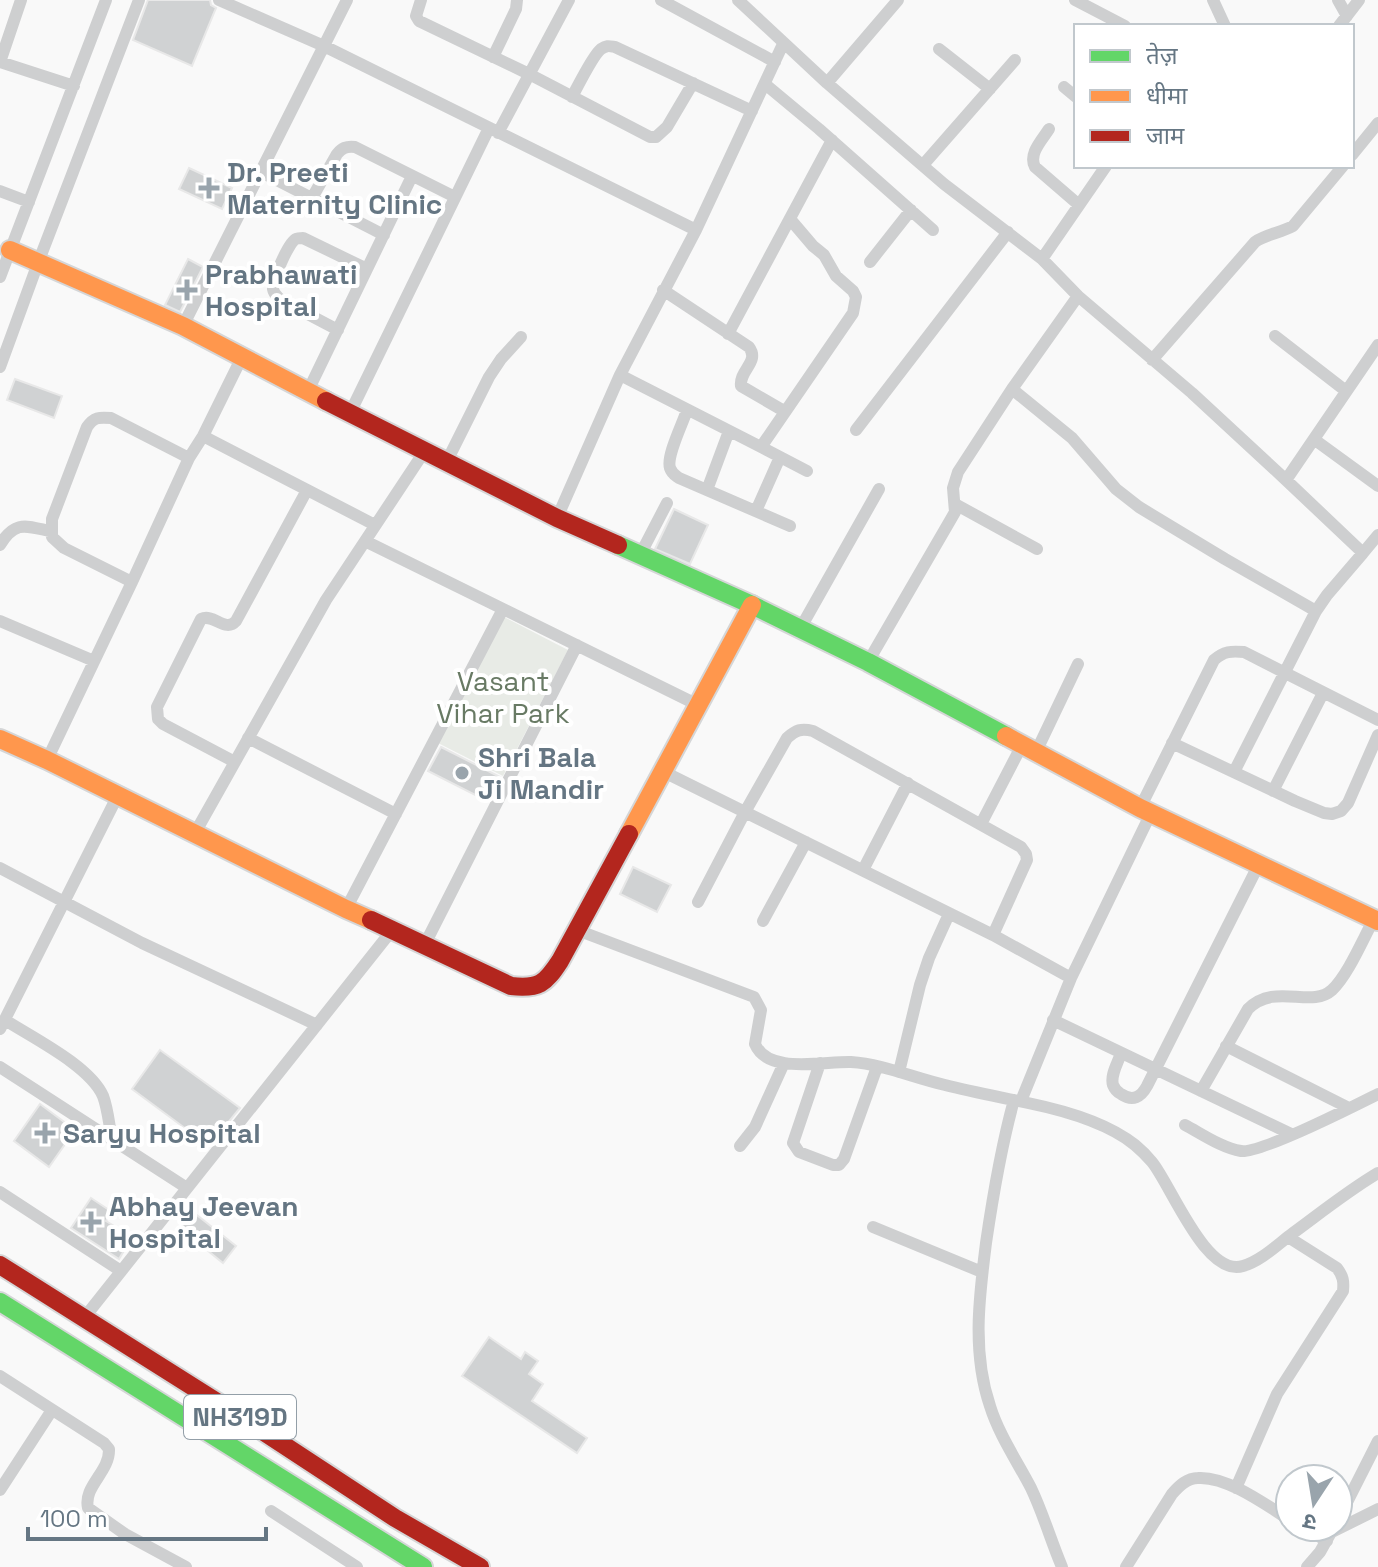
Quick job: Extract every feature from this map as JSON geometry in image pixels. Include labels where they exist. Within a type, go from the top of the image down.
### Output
[{"type":"main road","points":[[10,250],[183,326],[557,518],[752,605],[868,662],[1146,811],[1376,920]]},
{"type":"main road","points":[[0,739],[346,909],[511,986],[526,988],[541,985],[577,930],[752,605]]},
{"type":"main road","name":"NH319D","points":[[0,1265],[381,1509],[480,1567]]},
{"type":"main road","points":[[0,1302],[423,1567]]},
{"type":"street","points":[[21,0],[0,62],[74,86]]},
{"type":"street","points":[[0,277],[106,0]]},
{"type":"street","points":[[0,367],[139,0]]},
{"type":"street","points":[[219,0],[324,46],[696,230]]},
{"type":"street","points":[[183,326],[347,0]]},
{"type":"street","points":[[421,0],[416,16],[419,21],[650,137],[656,137],[667,127],[693,83]]},
{"type":"street","points":[[493,57],[516,9],[517,0]]},
{"type":"street","points":[[350,413],[455,197],[529,74],[569,0]]},
{"type":"street","points":[[661,0],[775,62]]},
{"type":"street","points":[[738,0],[783,44],[944,184],[1042,259],[1078,296],[1192,393],[1363,553]]},
{"type":"street","points":[[827,83],[898,0]]},
{"type":"street","points":[[1075,0],[1121,24]]},
{"type":"street","points":[[1087,7],[1100,0]]},
{"type":"street","points":[[1213,0],[1224,24]]},
{"type":"street","points":[[1338,0],[1343,21]]},
{"type":"street","points":[[1343,21],[1359,0]]},
{"type":"street","points":[[557,518],[620,375],[696,230],[783,44]]},
{"type":"street","points":[[572,97],[596,56],[608,46],[752,111]]},
{"type":"street","points":[[939,49],[990,89]]},
{"type":"street","points":[[923,165],[1015,60]]},
{"type":"street","points":[[765,84],[933,230]]},
{"type":"street","points":[[1064,87],[1074,95]]},
{"type":"street","points":[[1354,153],[1378,123]]},
{"type":"street","points":[[1049,129],[1036,148],[1032,163],[1079,205]]},
{"type":"street","points":[[728,334],[832,140]]},
{"type":"street","points":[[312,198],[337,154],[348,146],[455,197]]},
{"type":"street","points":[[1042,259],[1105,168]]},
{"type":"street","points":[[1152,360],[1255,242],[1293,226],[1341,168]]},
{"type":"street","points":[[261,172],[384,235]]},
{"type":"street","points":[[308,391],[412,176]]},
{"type":"street","points":[[0,191],[29,202]]},
{"type":"street","points":[[870,262],[911,210]]},
{"type":"street","points":[[761,447],[853,313],[856,303],[853,291],[836,276],[824,255],[790,219]]},
{"type":"street","points":[[856,430],[1008,232]]},
{"type":"street","points":[[338,330],[275,294],[274,283],[287,250],[296,238],[303,238],[367,269]]},
{"type":"street","points":[[663,290],[749,347],[753,353],[752,361],[742,375],[741,386],[784,411]]},
{"type":"street","points":[[868,662],[955,512],[953,488],[958,472],[1078,296]]},
{"type":"street","points":[[1275,336],[1346,391]]},
{"type":"street","points":[[446,463],[489,377],[521,337]]},
{"type":"street","points":[[1286,480],[1378,345]]},
{"type":"street","points":[[47,760],[189,458],[242,357]]},
{"type":"street","points":[[620,375],[807,471]]},
{"type":"street","points":[[1012,389],[1072,438],[1116,489],[1139,507],[1316,611]]},
{"type":"street","points":[[687,410],[670,456],[671,472],[790,526]]},
{"type":"street","points":[[132,582],[64,548],[50,531],[87,427],[92,420],[100,417],[111,418],[189,458]]},
{"type":"street","points":[[707,490],[729,431]]},
{"type":"street","points":[[203,436],[375,525]]},
{"type":"street","points":[[1315,440],[1378,486]]},
{"type":"street","points":[[195,833],[326,600],[424,452]]},
{"type":"street","points":[[756,511],[780,457]]},
{"type":"street","points":[[800,629],[879,489]]},
{"type":"street","points":[[235,762],[163,724],[158,719],[157,707],[201,619],[209,617],[228,626],[236,621],[307,490]]},
{"type":"street","points":[[640,555],[667,503]]},
{"type":"street","points":[[955,504],[1037,549]]},
{"type":"street","points":[[0,545],[18,526],[50,531]]},
{"type":"street","points":[[1234,772],[1316,611],[1378,535]]},
{"type":"street","points":[[365,541],[698,705]]},
{"type":"street","points":[[346,909],[503,609]]},
{"type":"street","points":[[0,621],[94,661]]},
{"type":"street","points":[[425,944],[577,645]]},
{"type":"street","points":[[1062,1567],[1041,1510],[990,1407],[981,1371],[978,1336],[982,1272],[999,1160],[1017,1101],[1146,811],[1172,743],[1214,660],[1222,653],[1244,652],[1378,720]]},
{"type":"street","points":[[981,824],[1078,664]]},
{"type":"street","points":[[1273,791],[1323,693]]},
{"type":"street","points":[[698,902],[787,738],[795,730],[803,729],[813,731],[1014,842],[1026,854],[1027,860],[993,935]]},
{"type":"street","points":[[1172,743],[1273,791],[1332,814],[1341,811],[1348,803],[1378,735]]},
{"type":"street","points":[[248,738],[396,814]]},
{"type":"street","points":[[662,771],[993,935],[1071,978]]},
{"type":"street","points":[[863,870],[908,783]]},
{"type":"street","points":[[112,1139],[104,1098],[92,1079],[81,1068],[2,1024],[118,795]]},
{"type":"street","points":[[763,921],[806,842]]},
{"type":"street","points":[[1121,1053],[1112,1079],[1113,1087],[1118,1093],[1136,1098],[1142,1094],[1155,1070],[1259,864]]},
{"type":"street","points":[[0,868],[142,943],[317,1025]]},
{"type":"street","points":[[899,1072],[920,985],[949,914]]},
{"type":"street","points":[[1201,1091],[1248,1009],[1261,1000],[1278,995],[1325,995],[1341,979],[1376,920]]},
{"type":"street","points":[[84,1318],[393,929]]},
{"type":"street","points":[[577,930],[754,997],[761,1010],[755,1044],[763,1056],[784,1063],[854,1062],[877,1067],[1089,1121],[1121,1135],[1152,1161],[1207,1250],[1220,1262],[1230,1266],[1240,1267],[1264,1254],[1378,1173]]},
{"type":"street","points":[[0,994],[14,1000]]},
{"type":"street","points":[[1053,1020],[1291,1134]]},
{"type":"street","points":[[1226,1046],[1349,1108]]},
{"type":"street","points":[[740,1146],[755,1127],[784,1063]]},
{"type":"street","points":[[820,1063],[793,1143],[799,1152],[833,1165],[839,1165],[844,1159],[877,1067]]},
{"type":"street","points":[[0,1067],[187,1188]]},
{"type":"street","points":[[1185,1125],[1240,1151],[1249,1151],[1378,1094]]},
{"type":"street","points":[[0,1192],[121,1271]]},
{"type":"street","points":[[873,1227],[982,1272]]},
{"type":"street","points":[[1236,1488],[1277,1394],[1343,1291],[1342,1274],[1337,1268],[1288,1237]]},
{"type":"street","points":[[0,1376],[109,1449],[108,1462],[87,1497],[88,1508],[125,1534],[186,1567]]},
{"type":"street","points":[[0,1490],[52,1410]]},
{"type":"street","points":[[1354,1488],[1378,1441]]},
{"type":"street","points":[[1126,1567],[1180,1484],[1195,1478],[1210,1479],[1236,1488],[1274,1511]]},
{"type":"street","points":[[1354,1520],[1378,1509]]},
{"type":"street","points":[[271,1511],[357,1567]]},
{"type":"street","points":[[1307,1567],[1325,1543]]},
{"type":"green space","name":"Vasant Vihar Park","points":[[504,617],[568,650],[503,776],[438,743]]},
{"type":"building","points":[[148,0],[210,0],[216,8],[192,66],[133,40]]},
{"type":"building","points":[[189,168],[232,188],[222,209],[179,189]]},
{"type":"building","points":[[188,259],[203,267],[180,312],[165,305]]},
{"type":"building","points":[[15,379],[62,396],[54,418],[7,400]]},
{"type":"building","points":[[674,509],[708,525],[690,564],[655,549]]},
{"type":"building","name":"Shri Bala Ji Mandir","points":[[441,747],[500,777],[487,801],[428,771]]},
{"type":"building","points":[[633,867],[671,885],[657,912],[620,894]]},
{"type":"building","points":[[160,1050],[240,1108],[209,1146],[132,1089]]},
{"type":"building","points":[[40,1104],[75,1130],[49,1167],[14,1141]]},
{"type":"building","points":[[91,1198],[112,1212],[106,1221],[132,1237],[119,1259],[71,1228]]},
{"type":"building","points":[[193,1212],[236,1246],[223,1263],[180,1228]]},
{"type":"building","points":[[489,1337],[521,1359],[525,1352],[538,1361],[529,1374],[543,1384],[532,1401],[587,1438],[577,1453],[462,1376]]},
{"type":"traffic: fast","points":[[618,545],[752,605],[868,662],[1006,736]]},
{"type":"traffic: fast","points":[[0,1302],[423,1567]]},
{"type":"traffic: slow","points":[[10,250],[183,326],[326,401]]},
{"type":"traffic: slow","points":[[629,834],[752,605]]},
{"type":"traffic: slow","points":[[1006,736],[1140,808],[1378,921]]},
{"type":"traffic: slow","points":[[0,739],[371,920]]},
{"type":"traffic: jam","points":[[326,401],[557,518],[618,545]]},
{"type":"traffic: jam","points":[[371,920],[511,986],[535,985],[545,980],[560,961],[629,834]]},
{"type":"traffic: jam","points":[[0,1265],[395,1518],[480,1567]]},
{"type":"place","name":"Dr. Preeti Maternity Clinic","points":[[209,188]]},
{"type":"place","name":"Prabhawati Hospital","points":[[187,290]]},
{"type":"place","name":"Shri Bala Ji Mandir","points":[[462,773]]},
{"type":"place","name":"Saryu Hospital","points":[[45,1133]]},
{"type":"place","name":"Abhay Jeevan Hospital","points":[[91,1222]]}]
